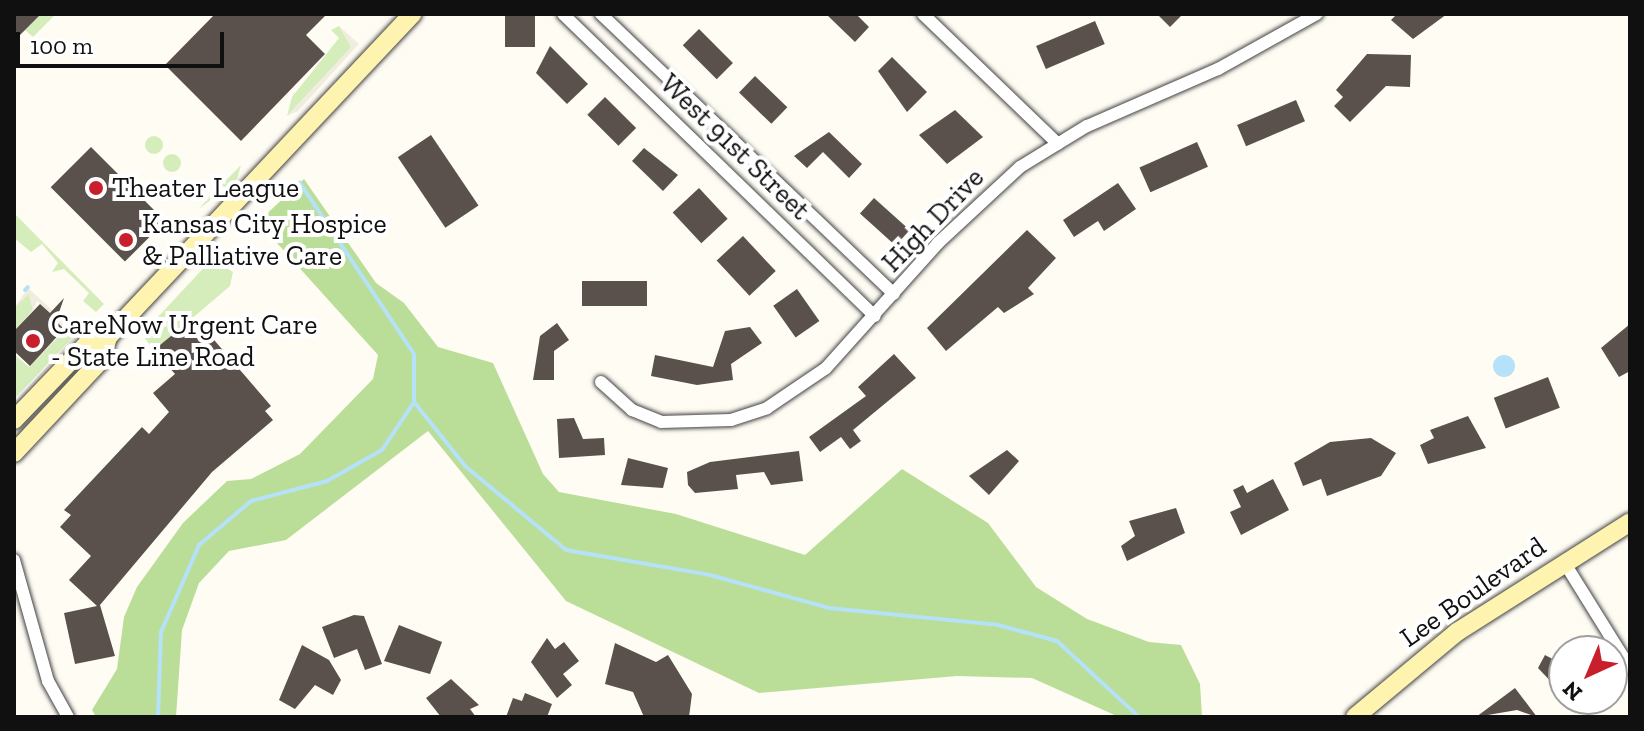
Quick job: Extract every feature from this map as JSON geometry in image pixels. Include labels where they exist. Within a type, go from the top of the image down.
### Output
[{"type":"main road","points":[[14,453],[101,360],[108,337],[412,14]]},
{"type":"main road","points":[[14,420],[86,345],[108,337]]},
{"type":"main road","name":"Lee Boulevard","points":[[1355,717],[1457,632],[1630,522]]},
{"type":"street","name":"West 91st Street","points":[[563,14],[875,316]]},
{"type":"street","name":"West 91st Street","points":[[601,14],[894,294]]},
{"type":"street","points":[[923,14],[1058,144]]},
{"type":"street","name":"High Drive","points":[[601,382],[632,410],[661,422],[731,420],[801,389],[993,191],[1058,144],[1317,14]]},
{"type":"street","points":[[14,560],[48,681],[68,717]]},
{"type":"street","points":[[1564,562],[1630,668]]},
{"type":"green space","points":[[41,14],[56,14],[33,37],[25,30]]},
{"type":"green space","points":[[339,26],[352,47],[287,116],[292,97],[339,38],[331,30]]},
{"type":"green space","points":[[154,136],[163,145],[154,154],[145,145]]},
{"type":"green space","points":[[172,154],[181,163],[172,172],[163,163]]},
{"type":"green space","points":[[241,165],[237,179],[199,209],[204,203]]},
{"type":"green space","points":[[304,179],[376,283],[404,303],[438,347],[493,363],[543,474],[559,492],[676,514],[805,555],[902,469],[988,523],[1036,587],[1087,619],[1149,642],[1181,645],[1200,684],[1202,717],[1119,717],[1032,678],[957,676],[759,693],[566,601],[428,431],[286,540],[229,551],[199,583],[182,630],[176,717],[96,717],[92,710],[117,669],[124,617],[137,587],[183,523],[227,481],[251,479],[300,454],[373,379],[378,355],[258,222]]},
{"type":"green space","points":[[14,213],[104,304],[96,312],[83,301],[89,293],[64,269],[52,272],[58,263],[42,244],[31,252],[14,238]]},
{"type":"green space","points":[[212,259],[233,272],[230,286],[154,351],[142,334]]},
{"type":"green space","points":[[29,293],[33,310],[14,331],[14,308]]},
{"type":"green space","points":[[57,319],[74,336],[14,399],[14,354],[29,367],[65,330]]},
{"type":"shaded area","points":[[339,26],[359,44],[298,111],[287,116],[351,47]]},
{"type":"shaded area","points":[[28,288],[76,332],[85,328],[14,404],[74,336],[37,301],[33,310],[29,294],[14,308]]},
{"type":"water","points":[[1504,355],[1512,358],[1515,366],[1512,374],[1504,377],[1496,374],[1493,366],[1496,358]]},
{"type":"building","points":[[14,14],[41,14],[14,41]]},
{"type":"building","points":[[215,14],[327,14],[306,35],[325,54],[241,141],[165,65]]},
{"type":"building","points":[[505,14],[535,14],[535,47],[505,47]]},
{"type":"building","points":[[826,14],[856,14],[869,27],[855,42]]},
{"type":"building","points":[[1157,14],[1183,14],[1170,27]]},
{"type":"building","points":[[1397,14],[1447,14],[1413,39],[1391,20]]},
{"type":"building","points":[[1095,21],[1105,44],[1046,69],[1036,46]]},
{"type":"building","points":[[699,29],[733,63],[717,79],[683,45]]},
{"type":"building","points":[[550,46],[588,84],[567,104],[536,73]]},
{"type":"building","points":[[1367,54],[1411,55],[1410,87],[1386,86],[1350,122],[1334,106],[1343,97],[1336,90]]},
{"type":"building","points":[[892,57],[927,92],[907,112],[878,71]]},
{"type":"building","points":[[755,76],[787,107],[771,124],[739,93]]},
{"type":"building","points":[[605,97],[636,128],[618,146],[587,115]]},
{"type":"building","points":[[1296,100],[1305,121],[1246,146],[1237,125]]},
{"type":"building","points":[[955,110],[983,137],[947,164],[919,135]]},
{"type":"building","points":[[829,132],[862,164],[849,178],[823,152],[807,168],[794,156]]},
{"type":"building","points":[[431,135],[479,205],[445,228],[398,157]]},
{"type":"building","points":[[1197,142],[1208,167],[1150,192],[1139,168]]},
{"type":"building","points":[[91,147],[165,221],[125,262],[51,187]]},
{"type":"building","points":[[644,148],[678,175],[663,191],[632,161]]},
{"type":"building","points":[[1118,183],[1136,209],[1104,231],[1098,221],[1074,237],[1063,220]]},
{"type":"building","points":[[699,188],[728,219],[701,243],[673,213]]},
{"type":"building","points":[[874,198],[910,230],[896,246],[860,214]]},
{"type":"building","points":[[1027,230],[1056,258],[1028,288],[1034,294],[1004,313],[998,307],[946,351],[927,328]]},
{"type":"building","points":[[743,236],[776,271],[749,296],[717,261]]},
{"type":"building","points":[[582,281],[647,281],[647,306],[582,306]]},
{"type":"building","points":[[797,289],[819,321],[796,338],[773,306]]},
{"type":"building","name":"CareNow Urgent Care - State Line Road","points":[[64,298],[56,321],[64,329],[30,366],[14,351],[14,331],[40,304],[50,313]]},
{"type":"building","points":[[188,322],[196,331],[202,326],[271,406],[265,411],[273,420],[212,472],[100,605],[115,656],[75,664],[64,613],[97,606],[69,580],[91,556],[60,527],[71,515],[64,510],[142,427],[149,434],[169,412],[153,393],[175,374],[154,350]]},
{"type":"building","points":[[557,323],[569,340],[554,351],[554,380],[533,380],[540,336]]},
{"type":"building","points":[[1630,324],[1630,371],[1619,377],[1601,348]]},
{"type":"building","points":[[750,327],[762,343],[731,364],[733,380],[697,385],[651,376],[655,355],[713,367],[725,331]]},
{"type":"building","points":[[894,354],[916,378],[853,430],[861,441],[850,449],[841,437],[820,452],[809,437],[866,396],[858,387]]},
{"type":"building","points":[[1548,377],[1560,408],[1506,429],[1494,398]]},
{"type":"building","points":[[1468,416],[1486,448],[1428,464],[1420,445],[1434,438],[1430,430]]},
{"type":"building","points":[[574,418],[583,439],[604,438],[605,455],[559,458],[557,419]]},
{"type":"building","points":[[1371,438],[1396,453],[1381,476],[1327,496],[1321,479],[1303,486],[1294,463],[1330,442]]},
{"type":"building","points":[[1007,450],[1019,461],[989,495],[969,476]]},
{"type":"building","points":[[799,451],[803,481],[771,485],[764,472],[736,475],[738,489],[695,493],[688,485],[687,472],[710,462]]},
{"type":"building","points":[[628,458],[668,468],[663,488],[621,485]]},
{"type":"building","points":[[1273,479],[1289,510],[1241,535],[1230,512],[1241,507],[1233,490],[1243,485],[1247,493]]},
{"type":"building","points":[[1176,508],[1185,533],[1127,561],[1121,546],[1135,536],[1129,521]]},
{"type":"building","points":[[354,615],[364,616],[382,664],[365,670],[357,649],[334,658],[322,627]]},
{"type":"building","points":[[399,625],[442,642],[430,674],[384,661]]},
{"type":"building","points":[[547,638],[555,649],[564,642],[579,661],[563,674],[572,685],[557,698],[531,662]]},
{"type":"building","points":[[615,643],[656,662],[668,655],[692,694],[689,717],[644,717],[633,692],[605,684]]},
{"type":"building","points":[[302,645],[329,660],[341,680],[333,695],[315,685],[295,709],[279,700]]},
{"type":"building","points":[[1545,655],[1548,657],[1548,678],[1538,668]]},
{"type":"building","points":[[451,679],[479,705],[470,709],[476,717],[441,717],[426,698]]},
{"type":"building","points":[[1515,688],[1537,717],[1517,710],[1476,717]]},
{"type":"building","points":[[525,693],[552,704],[547,717],[506,717],[513,698],[522,701]]},
{"type":"waterway","points":[[158,717],[161,632],[199,545],[251,501],[327,481],[382,450],[414,402],[414,354],[300,183]]},
{"type":"waterway","points":[[25,290],[28,287]]},
{"type":"waterway","points":[[414,402],[465,466],[566,550],[710,575],[829,608],[998,625],[1057,641],[1139,717]]},
{"type":"place","name":"Theater League","points":[[96,188]]},
{"type":"place","name":"Kansas City Hospice & Palliative Care","points":[[126,240]]},
{"type":"place","name":"CareNow Urgent Care - State Line Road","points":[[33,341]]}]
